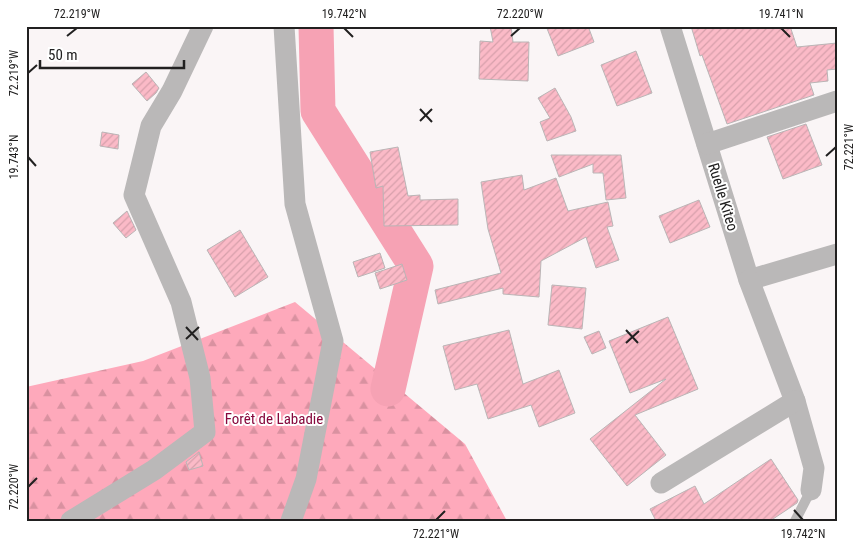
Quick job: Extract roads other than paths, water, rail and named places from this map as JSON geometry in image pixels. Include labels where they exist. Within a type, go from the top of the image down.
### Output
[{"type":"street","points":[[71,521],[154,470],[205,432],[200,378],[181,302],[134,195],[151,126],[172,90],[203,26]]},
{"type":"street","points":[[284,26],[295,204],[333,341],[306,478],[291,521]]},
{"type":"street","name":"Ruelle Kiteo","points":[[670,26],[749,280],[796,401],[814,468],[811,490]]},
{"type":"street","points":[[707,144],[837,101]]},
{"type":"street","points":[[749,280],[837,254]]},
{"type":"street","points":[[661,483],[796,401]]},
{"type":"lane","points":[[796,521],[811,490]]},
{"type":"waterway","points":[[316,26],[318,111],[416,266],[388,389]]},
{"type":"park label","name":"Forêt de Labadie","points":[[274,419]]}]
